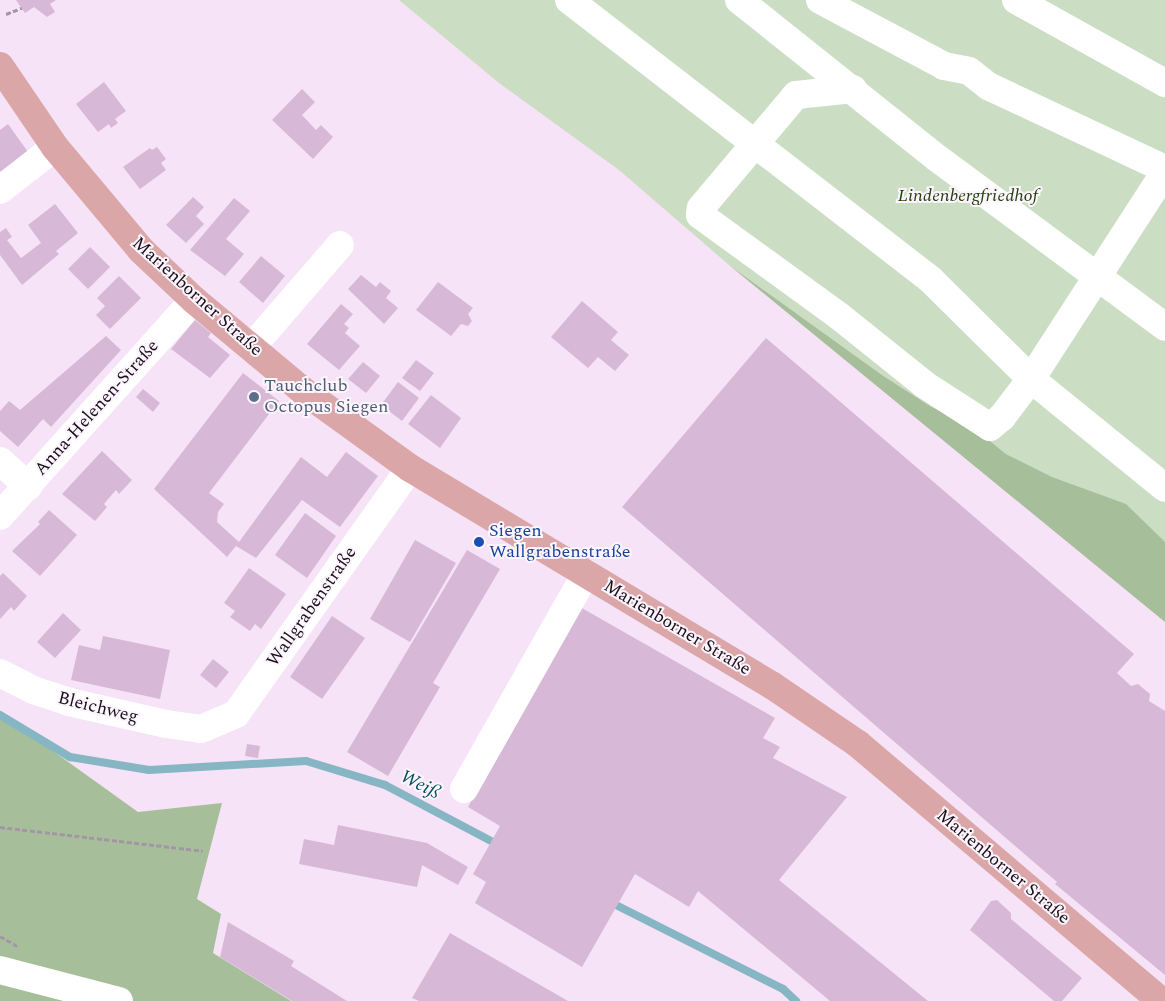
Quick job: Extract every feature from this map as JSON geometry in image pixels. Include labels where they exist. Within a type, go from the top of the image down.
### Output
[{"type":"main road","name":"Marienborner Straße","points":[[0,66],[55,146],[141,250],[194,300],[309,396],[410,468],[773,686],[858,744],[1162,1001]]},
{"type":"street","points":[[569,0],[931,280],[1031,379],[1165,488]]},
{"type":"street","points":[[739,0],[853,89],[937,158],[1165,327]]},
{"type":"street","points":[[820,0],[944,66],[969,70],[988,86],[1165,170],[1031,379],[1002,417],[990,427],[926,385],[838,316],[700,214],[701,208],[754,142],[796,94],[853,89]]},
{"type":"street","points":[[1016,0],[1165,83]]},
{"type":"street","points":[[0,190],[55,146]]},
{"type":"street","points":[[251,348],[340,244]]},
{"type":"street","name":"Anna-Helenen-Straße","points":[[0,516],[194,300]]},
{"type":"street","points":[[0,461],[28,486]]},
{"type":"street","name":"Wallgrabenstraße","points":[[201,729],[236,714],[410,468]]},
{"type":"street","points":[[464,789],[586,573]]},
{"type":"street","name":"Bleichweg","points":[[0,673],[33,690],[69,702],[201,729]]},
{"type":"street","points":[[0,970],[119,1001]]},
{"type":"path","points":[[6,14],[22,8]]},
{"type":"path","points":[[0,827],[203,851]]},
{"type":"green space","name":"Lindenbergfriedhof","points":[[399,0],[1165,0],[1165,542],[1006,454],[975,429],[930,406],[882,375],[729,265],[619,170],[499,83]]},
{"type":"green space","points":[[729,265],[882,375],[930,406],[975,429],[1006,454],[1052,477],[1126,504],[1165,542],[1165,622]]},
{"type":"green space","points":[[0,713],[138,812],[222,803],[197,899],[221,914],[213,953],[291,1001],[0,1001]]},
{"type":"building","points":[[16,0],[56,0],[50,4],[55,12],[47,17],[34,7],[25,13]]},
{"type":"building","points":[[104,82],[126,111],[115,119],[118,123],[111,128],[109,124],[98,132],[76,104]]},
{"type":"building","points":[[302,89],[315,102],[302,115],[316,130],[321,125],[333,137],[313,159],[272,120]]},
{"type":"building","points":[[8,124],[28,152],[0,172],[0,130]]},
{"type":"building","points":[[157,147],[166,159],[161,163],[166,170],[140,189],[123,167],[150,148],[152,150]]},
{"type":"building","points":[[193,197],[204,207],[196,216],[204,224],[186,243],[166,225]]},
{"type":"building","points":[[234,198],[250,211],[226,239],[244,254],[225,276],[190,250]]},
{"type":"building","points":[[55,204],[78,233],[56,251],[59,254],[22,285],[0,255],[0,232],[6,228],[12,237],[7,240],[21,258],[41,243],[28,225]]},
{"type":"building","points":[[90,247],[110,267],[88,289],[68,269]]},
{"type":"building","points":[[261,256],[285,276],[263,303],[239,282]]},
{"type":"building","points":[[361,275],[376,287],[380,282],[391,291],[386,298],[398,308],[384,324],[348,289]]},
{"type":"building","points":[[119,276],[141,298],[110,329],[96,315],[105,306],[97,298]]},
{"type":"building","points":[[438,282],[473,308],[468,314],[472,321],[468,326],[461,324],[451,336],[416,310]]},
{"type":"building","points":[[582,301],[618,332],[611,340],[629,355],[615,371],[598,357],[588,368],[551,337]]},
{"type":"building","points":[[341,304],[353,314],[344,324],[349,328],[345,333],[360,346],[339,370],[307,344]]},
{"type":"building","points":[[195,320],[211,333],[208,337],[230,355],[210,378],[171,349]]},
{"type":"building","points":[[106,336],[121,350],[51,427],[43,419],[18,447],[0,431],[0,411],[9,401],[20,410]]},
{"type":"building","points":[[766,338],[1134,654],[1117,673],[1131,686],[1138,684],[1150,694],[1149,701],[1165,711],[1165,975],[1055,884],[1057,882],[622,507]]},
{"type":"building","points":[[416,360],[434,373],[420,391],[402,378]]},
{"type":"building","points":[[363,362],[380,376],[366,393],[348,379]]},
{"type":"building","points":[[243,373],[279,401],[209,493],[224,504],[218,512],[217,522],[239,542],[301,457],[327,477],[346,452],[378,476],[340,527],[302,500],[256,558],[236,546],[227,557],[154,489]]},
{"type":"building","points":[[398,382],[419,398],[402,421],[381,405]]},
{"type":"building","points":[[143,389],[160,403],[153,412],[136,397]]},
{"type":"building","points":[[431,395],[461,418],[440,448],[408,424]]},
{"type":"building","points":[[102,451],[132,480],[119,494],[116,490],[104,504],[107,507],[95,521],[62,494]]},
{"type":"building","points":[[49,510],[77,535],[40,576],[12,551],[40,524],[38,522]]},
{"type":"building","points":[[305,513],[336,536],[307,578],[275,555]]},
{"type":"building","points":[[415,540],[456,563],[410,642],[370,619]]},
{"type":"building","points":[[467,550],[500,569],[433,683],[440,687],[388,776],[347,752]]},
{"type":"building","points":[[249,568],[286,594],[261,629],[255,624],[250,631],[230,617],[235,611],[224,603]]},
{"type":"building","points":[[3,573],[27,596],[14,611],[11,607],[0,619],[0,576]]},
{"type":"building","points":[[580,607],[775,718],[763,738],[780,747],[773,758],[847,797],[779,880],[928,1001],[830,1001],[698,891],[689,907],[635,874],[582,967],[475,903],[486,882],[473,874],[500,826],[468,807]]},
{"type":"building","points":[[63,613],[81,630],[55,658],[37,642]]},
{"type":"building","points":[[332,616],[365,638],[322,699],[290,677]]},
{"type":"building","points":[[103,636],[170,650],[160,699],[71,680],[79,645],[100,650]]},
{"type":"building","points":[[213,659],[229,672],[216,688],[200,675]]},
{"type":"building","points":[[247,744],[260,746],[258,758],[245,756]]},
{"type":"building","points":[[338,825],[427,843],[468,867],[458,885],[422,865],[417,887],[299,864],[304,839],[334,845]]},
{"type":"building","points":[[997,900],[1011,913],[1011,919],[1082,978],[1062,1001],[1054,1001],[970,930],[991,901]]},
{"type":"building","points":[[228,922],[294,961],[291,966],[347,1001],[292,1001],[220,957]]},
{"type":"building","points":[[450,933],[568,1001],[419,1001],[412,998]]},
{"type":"waterway","name":"Weiß","points":[[0,715],[70,757],[149,770],[306,761],[385,785],[499,845]]},
{"type":"waterway","name":"Weiß","points":[[610,902],[783,989],[796,1001]]},
{"type":"place","name":"Tauchclub Octopus Siegen","points":[[254,397]]},
{"type":"place","name":"Siegen Wallgrabenstraße","points":[[479,542]]}]
